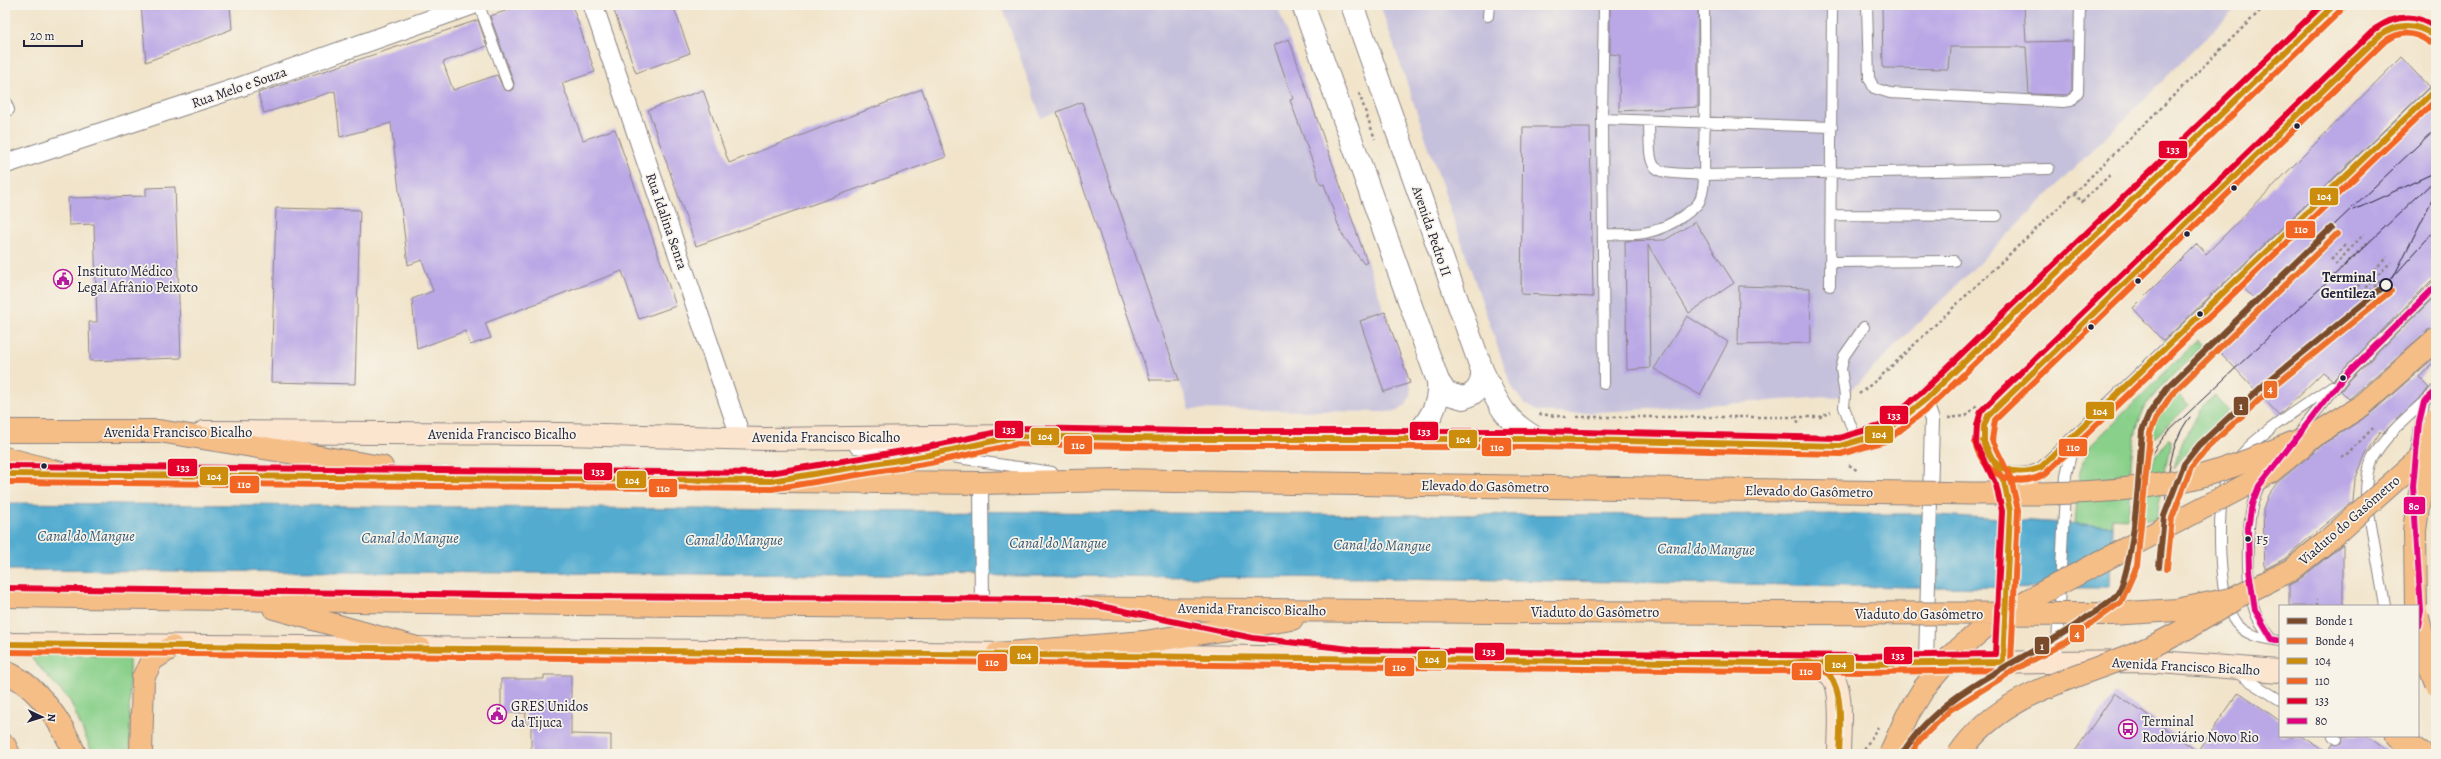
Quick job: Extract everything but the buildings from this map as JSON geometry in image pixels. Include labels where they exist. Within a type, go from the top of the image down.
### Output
[{"type":"main road","name":"Avenida Francisco Bicalho","points":[[5,431],[765,439],[1016,436],[1191,439],[1538,439],[1840,446],[1884,433],[1929,410],[2334,5]]},
{"type":"main road","name":"Elevado do Gasômetro","points":[[1890,754],[1907,716],[1924,688],[1952,656],[1985,627],[2030,599],[2269,473],[2318,433],[2361,406],[2436,339]]},
{"type":"main road","points":[[2416,605],[2415,531],[2430,411]]},
{"type":"main road","points":[[159,432],[457,479]]},
{"type":"main road","name":"Elevado do Gasômetro","points":[[1117,480],[2052,494],[2115,491],[2182,480],[2219,470],[2318,433]]},
{"type":"main road","points":[[771,481],[930,455],[1016,436]]},
{"type":"main road","name":"Viaduto do Gasômetro","points":[[1492,612],[2110,614],[2177,610],[2235,598],[2297,566],[2326,543],[2436,444]]},
{"type":"main road","points":[[5,458],[65,474]]},
{"type":"main road","points":[[5,474],[981,483],[1117,480]]},
{"type":"main road","name":"Avenida Francisco Bicalho","points":[[5,596],[580,604],[982,606],[1492,612]]},
{"type":"main road","points":[[1959,754],[1982,725],[2018,700],[2154,645],[2195,624],[2235,598]]},
{"type":"main road","points":[[246,600],[421,649]]},
{"type":"main road","points":[[997,654],[1144,642],[1264,625],[1335,610]]},
{"type":"main road","points":[[2419,621],[2429,664],[2436,683]]},
{"type":"main road","name":"Avenida Francisco Bicalho","points":[[5,644],[172,648],[997,654],[1810,663],[2145,661],[2279,672]]},
{"type":"main road","points":[[141,754],[142,685],[145,671],[152,660],[172,648]]},
{"type":"main road","points":[[1810,663],[1823,669],[1835,681],[1838,705],[1839,754]]},
{"type":"main road","points":[[2419,670],[2436,672]]},
{"type":"main road","points":[[5,672],[29,687],[49,709],[66,731],[75,754]]},
{"type":"main road","points":[[2398,737],[2422,754]]},
{"type":"main road","points":[[5,746],[9,754]]},
{"type":"street","name":"Rua Melo e Souza","points":[[5,164],[242,86],[472,5]]},
{"type":"street","name":"Rua Idalina Senra","points":[[593,5],[741,438]]},
{"type":"street","points":[[1303,5],[1438,381],[1446,393],[1457,398],[1463,398],[1478,390],[1482,382],[1482,370]]},
{"type":"street","name":"Avenida Pedro II","points":[[1352,5],[1482,370],[1505,415],[1521,430],[1538,439]]},
{"type":"street","points":[[1413,439],[1434,411],[1438,396],[1438,381]]},
{"type":"street","points":[[1926,663],[1930,511],[1929,410]]},
{"type":"street","points":[[981,483],[982,606]]},
{"type":"lane","points":[[480,5],[508,85]]},
{"type":"lane","points":[[1488,16],[1489,5]]},
{"type":"lane","points":[[1604,5],[1602,119],[1604,384]]},
{"type":"lane","points":[[1603,234],[1642,234],[1673,224],[1692,210],[1699,202],[1704,175],[1704,5]]},
{"type":"lane","points":[[1830,286],[1832,5]]},
{"type":"lane","points":[[1867,5],[1868,78],[1874,88],[1890,93],[2063,102],[2072,101],[2078,92],[2080,5]]},
{"type":"lane","points":[[2003,662],[2010,515],[2009,496],[1987,453],[1982,435],[1984,425],[1993,409],[2388,29],[2397,25],[2416,26],[2435,37]]},
{"type":"lane","points":[[1992,461],[2009,472],[2031,472],[2040,468],[2436,89]]},
{"type":"lane","points":[[5,100],[9,110]]},
{"type":"lane","points":[[1602,119],[1832,126]]},
{"type":"lane","points":[[1649,121],[1649,154],[1654,168],[1661,172],[1704,175],[2049,170]]},
{"type":"lane","points":[[1831,215],[1998,216]]},
{"type":"lane","points":[[1831,262],[1954,261]]},
{"type":"lane","points":[[2276,640],[2254,610],[2249,570],[2248,540],[2252,504],[2259,486],[2277,460],[2343,378],[2436,286]]},
{"type":"lane","points":[[1857,442],[1844,406],[1845,396],[1841,369],[1844,356],[1864,327]]},
{"type":"lane","points":[[2276,640],[2251,635],[2244,631],[2236,623],[2227,606],[2222,573],[2220,508],[2225,478],[2239,457],[2258,439],[2343,378]]},
{"type":"lane","points":[[2419,621],[2421,611],[2413,486],[2419,423],[2430,411],[2436,391]]},
{"type":"lane","points":[[2385,605],[2366,496],[2366,478],[2372,460],[2382,446],[2430,411]]},
{"type":"lane","points":[[2056,662],[2068,464],[2080,430]]},
{"type":"lane","points":[[765,439],[930,455],[1117,480]]},
{"type":"lane","points":[[2227,667],[2279,699]]},
{"type":"path","points":[[1795,417],[1820,416],[1844,406],[1878,379],[2074,193],[2266,5]]},
{"type":"path","points":[[2074,193],[2082,202],[2112,173]]},
{"type":"path","points":[[2335,264],[2364,234]]},
{"type":"path","points":[[2340,270],[2370,240]]},
{"type":"path","points":[[2331,260],[2346,245]]},
{"type":"path","points":[[2357,287],[2387,257]]},
{"type":"path","points":[[2361,292],[2392,262]]},
{"type":"path","points":[[2366,296],[2380,281]]},
{"type":"path","points":[[1929,410],[1966,416],[1981,401]]},
{"type":"path","points":[[2341,456],[2345,457],[2375,427]]},
{"type":"path","points":[[2317,599],[2317,605]]},
{"type":"shaded area","points":[[1002,5],[1277,5],[1411,387],[1410,396],[1406,405],[1398,411],[1387,412],[1189,409],[1082,103],[1041,118]]},
{"type":"shaded area","points":[[1380,5],[2239,5],[1845,396],[1569,414],[1536,411],[1524,403],[1511,386]]},
{"type":"green space","points":[[2198,340],[2203,346],[2157,392],[2143,411],[2134,441],[2130,473],[2128,519],[2112,518],[2112,526],[2075,524],[2080,470],[2090,446]]},
{"type":"green space","points":[[2174,390],[2189,405],[2147,445],[2143,455],[2153,417]]},
{"type":"green space","points":[[2214,395],[2228,410],[2184,455],[2174,469],[2180,448],[2189,429],[2194,420]]},
{"type":"green space","points":[[2168,439],[2171,440],[2156,520],[2138,518],[2145,486],[2151,468]]},
{"type":"green space","points":[[36,653],[129,656],[130,754],[93,754],[70,701],[32,659]]},
{"type":"water","name":"Canal do Mangue","points":[[5,503],[1391,515],[1922,514],[2112,526],[2110,588],[1909,587],[1387,578],[5,570]]},
{"type":"tram line","points":[[2331,228],[2436,128]]},
{"type":"tram line","points":[[2354,210],[2436,172]]},
{"type":"tram line","points":[[2135,501],[2150,456],[2168,432],[2436,179]]},
{"type":"tram line","points":[[2393,278],[2436,192]]},
{"type":"tram line","name":"1","points":[[1902,754],[1919,731],[1939,711],[1961,694],[1985,678],[2059,636],[2115,597],[2122,585],[2132,544],[2142,431],[2149,414],[2166,389],[2331,228]]},
{"type":"tram line","points":[[2386,285],[2436,229]]},
{"type":"tram line","name":"4","points":[[1911,754],[1919,741],[1950,710],[2016,669],[2063,644],[2121,602],[2137,566],[2150,433],[2156,418],[2172,394],[2337,234]]},
{"type":"tram line","name":"1","points":[[2159,567],[2164,516],[2184,464],[2199,445],[2267,382],[2386,285]]},
{"type":"tram line","name":"4","points":[[2167,568],[2172,518],[2191,468],[2205,450],[2272,388],[2391,291]]},
{"type":"tram line","points":[[2164,516],[2168,477],[2173,451],[2177,439],[2190,417]]},
{"type":"transit line","name":"133","points":[[5,466],[770,473],[927,447],[1016,428],[1191,431],[1538,431],[1839,438],[1880,426],[1920,394],[2322,5]]},
{"type":"transit line","name":"104","points":[[5,474],[771,481],[929,455],[1016,436],[1191,439],[1538,439],[1840,446],[1884,433],[1925,400],[2334,5]]},
{"type":"transit line","name":"110","points":[[5,482],[772,489],[930,463],[1017,444],[1191,447],[1538,447],[1841,454],[1888,440],[1931,406],[2340,11]]},
{"type":"transit line","name":"133","points":[[5,588],[572,596],[1067,599],[1253,638],[1359,650],[1863,656],[1995,654],[2002,511],[1996,485],[1976,444],[1977,425],[1981,411],[2375,29],[2390,21],[2406,18],[2421,20],[2436,28]]},
{"type":"transit line","name":"104","points":[[5,644],[1863,664],[2003,662],[2010,511],[2004,482],[1984,442],[1984,426],[1988,416],[2380,35],[2393,28],[2406,26],[2420,28],[2433,35]]},
{"type":"transit line","name":"110","points":[[5,652],[1863,672],[2005,670],[2011,662],[2018,510],[2011,479],[1992,440],[1995,420],[2385,41],[2396,35],[2412,34],[2429,42]]},
{"type":"transit line","name":"104","points":[[1983,441],[1986,451],[1991,458],[2004,468],[2021,472],[2040,468],[2436,89]]},
{"type":"transit line","name":"110","points":[[1975,443],[1979,454],[1986,464],[1993,471],[2002,476],[2012,480],[2023,480],[2034,479],[2045,474],[2436,100]]},
{"type":"transit line","name":"80","points":[[2279,641],[2272,639],[2255,610],[2249,570],[2248,528],[2252,504],[2259,486],[2343,378],[2436,286]]},
{"type":"transit line","name":"80","points":[[2419,621],[2421,611],[2413,486],[2419,423],[2424,402],[2436,391]]},
{"type":"transit line","name":"104","points":[[1789,663],[1808,662],[1821,667],[1830,676],[1836,687],[1839,700],[1839,754]]},
{"type":"place","name":"Instituto Médico Legal Afrânio Peixoto","points":[[63,279]]},
{"type":"place","name":"Terminal Gentileza","points":[[2386,285]]},
{"type":"place","name":"F5","points":[[2248,539]]},
{"type":"place","name":"GRES Unidos da Tijuca","points":[[497,714]]},
{"type":"place","name":"Terminal Rodoviário Novo Rio","points":[[2128,729]]}]
